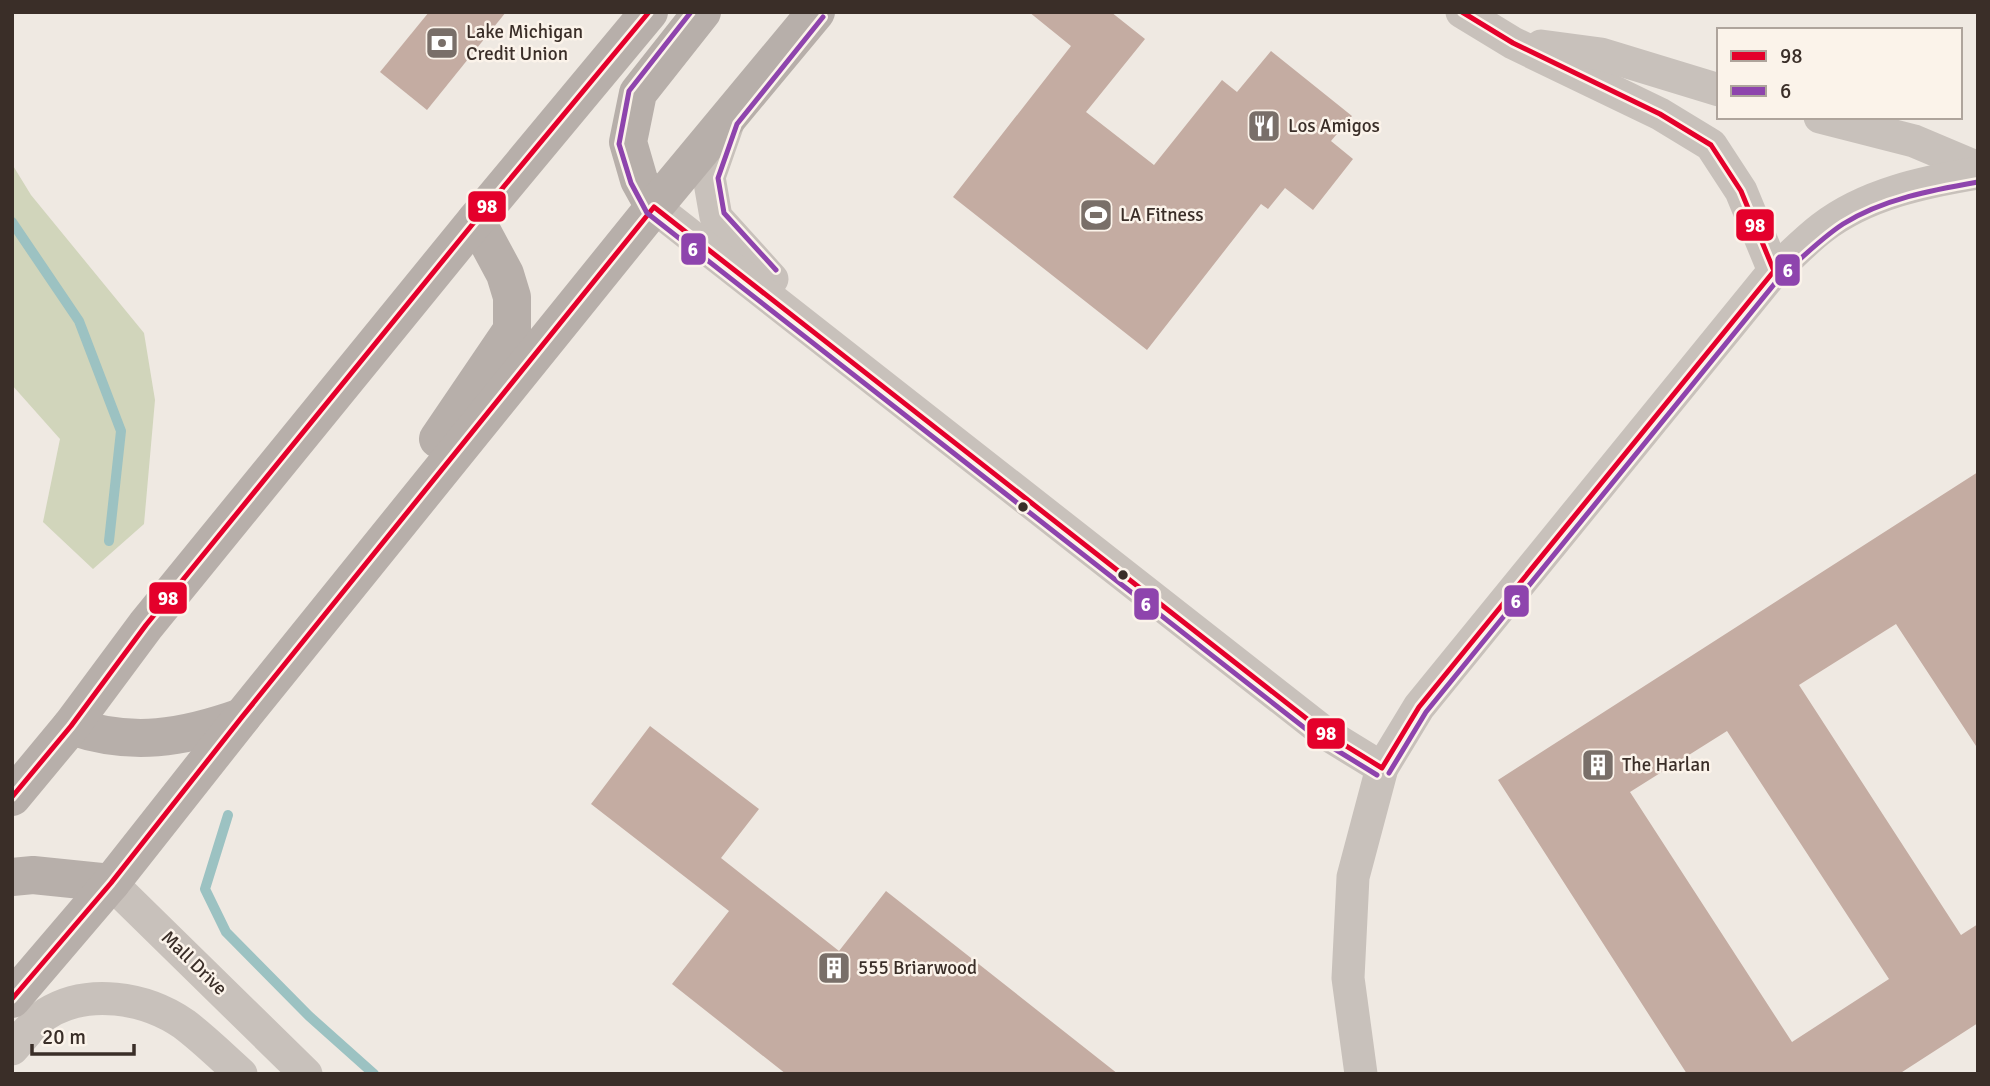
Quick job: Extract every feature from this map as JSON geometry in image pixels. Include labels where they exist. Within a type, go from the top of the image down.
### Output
[{"type":"main road","points":[[12,797],[71,726],[146,625],[649,12]]},
{"type":"main road","points":[[654,207],[639,180],[628,142],[638,93],[702,12]]},
{"type":"main road","points":[[12,999],[111,883],[654,207],[816,12]]},
{"type":"main road","points":[[342,595],[403,484],[448,426],[512,330],[512,298],[505,274],[476,220]]},
{"type":"main road","points":[[71,726],[94,734],[157,739],[214,727],[242,717]]},
{"type":"main road","points":[[12,877],[33,875],[111,883]]},
{"type":"street","points":[[1462,12],[1513,43],[1660,114],[1711,145],[1741,191],[1774,271]]},
{"type":"street","points":[[1513,43],[1601,54],[1717,89]]},
{"type":"street","points":[[1828,119],[1914,141],[1978,167]]},
{"type":"street","points":[[729,120],[709,177],[716,217],[827,341]]},
{"type":"street","points":[[1361,1074],[1348,978],[1353,877],[1382,768],[1419,707],[1774,271],[1823,227],[1866,202],[1923,182],[1978,173]]},
{"type":"street","points":[[654,207],[1325,733],[1382,768]]},
{"type":"street","name":"Mall Drive","points":[[111,883],[306,1074]]},
{"type":"street","points":[[12,1049],[31,1027],[62,1006],[85,1000],[111,998],[136,1002],[182,1023],[241,1074]]},
{"type":"green space","points":[[12,164],[31,195],[144,333],[155,400],[144,524],[93,569],[43,522],[60,439],[12,385]]},
{"type":"building","name":"Lake Michigan Credit Union","points":[[429,12],[506,12],[427,110],[380,72]]},
{"type":"building","points":[[1029,12],[1111,12],[1145,39],[1086,112],[1154,165],[1222,80],[1237,92],[1271,51],[1352,116],[1331,141],[1353,159],[1313,210],[1285,188],[1268,209],[1261,204],[1147,350],[953,197],[1071,46]]},
{"type":"building","name":"The Harlan","points":[[1978,472],[1978,749],[1896,624],[1799,685],[1961,935],[1978,924],[1978,1023],[1899,1074],[1687,1074],[1498,780]],"holes":[[[1727,731],[1889,979],[1792,1042],[1630,792]]]},
{"type":"building","name":"555 Briarwood","points":[[650,726],[759,809],[721,858],[839,951],[886,891],[1118,1074],[786,1074],[672,984],[729,911],[591,804]]},
{"type":"waterway","points":[[12,222],[79,321],[121,431],[109,541]]},
{"type":"waterway","points":[[228,815],[205,889],[226,932],[309,1016],[374,1074]]},
{"type":"transit line","name":"98","points":[[12,797],[71,726],[146,625],[649,12]]},
{"type":"transit line","name":"6","points":[[691,12],[629,91],[619,144],[631,183],[647,213],[1320,740],[1377,775]]},
{"type":"transit line","name":"98","points":[[12,999],[111,883],[654,207],[1325,733],[1382,768],[1419,707],[1774,271],[1741,191],[1711,145],[1660,114],[1513,43],[1462,12]]},
{"type":"transit line","name":"6","points":[[776,270],[724,213],[718,178],[737,124],[823,17]]},
{"type":"transit line","name":"6","points":[[1389,773],[1426,712],[1780,277],[1826,236],[1858,215],[1908,197],[1978,182]]},
{"type":"place","name":"Lake Michigan Credit Union","points":[[442,43]]},
{"type":"place","name":"Los Amigos","points":[[1264,126]]},
{"type":"place","name":"LA Fitness","points":[[1096,215]]},
{"type":"place","name":"The Harlan","points":[[1598,765]]},
{"type":"place","name":"555 Briarwood","points":[[834,968]]}]
